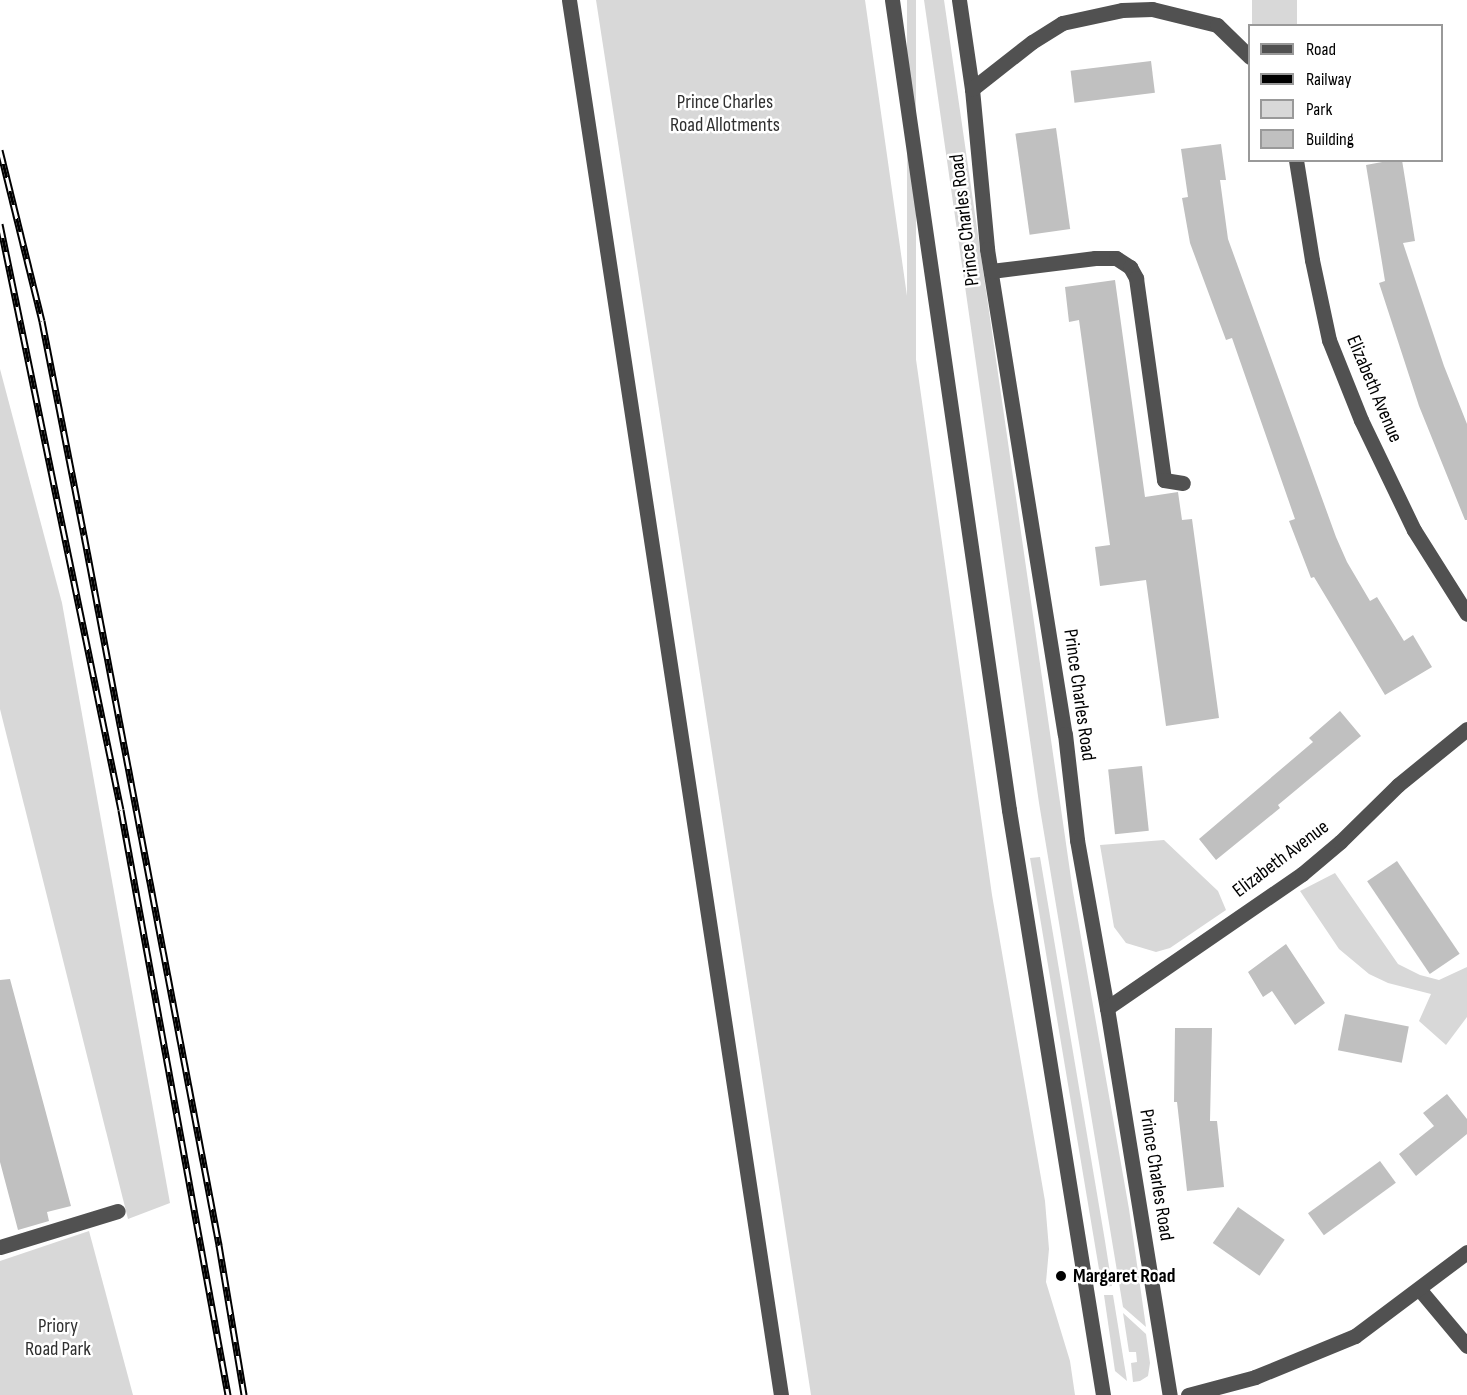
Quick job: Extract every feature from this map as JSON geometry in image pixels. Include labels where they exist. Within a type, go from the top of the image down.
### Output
[{"type":"street","points":[[568,0],[782,1395]]},
{"type":"street","name":"Prince Charles Road","points":[[892,0],[1009,810],[1103,1395]]},
{"type":"street","name":"Prince Charles Road","points":[[959,0],[972,88],[991,271],[1065,734],[1077,840],[1107,1008],[1170,1395]]},
{"type":"street","points":[[972,88],[1032,42],[1062,24],[1122,10],[1152,9],[1217,25],[1248,55]]},
{"type":"street","name":"Elizabeth Avenue","points":[[1296,162],[1312,261],[1329,340],[1362,420],[1414,530],[1467,614]]},
{"type":"street","points":[[991,271],[1095,258],[1116,258],[1130,267],[1136,278],[1164,480],[1183,483]]},
{"type":"street","name":"Elizabeth Avenue","points":[[1107,1008],[1302,874],[1340,842],[1398,785],[1467,729]]},
{"type":"street","points":[[0,1247],[118,1211]]},
{"type":"street","points":[[1188,1395],[1255,1377],[1354,1336],[1420,1290],[1467,1252]]},
{"type":"street","points":[[1420,1290],[1467,1346]]},
{"type":"green space","name":"Prince Charles Road Allotments","points":[[596,0],[865,0],[992,895],[1045,1201],[1049,1249],[1046,1282],[1070,1361],[1075,1395],[811,1395]]},
{"type":"green space","points":[[907,0],[916,0],[916,848],[907,848]]},
{"type":"green space","points":[[924,0],[944,0],[1073,892],[1129,1209],[1146,1327],[1123,1307],[1039,803]]},
{"type":"green space","points":[[1252,0],[1297,0],[1297,24],[1252,24]]},
{"type":"green space","points":[[0,369],[62,603],[170,1203],[128,1219],[0,709]]},
{"type":"green space","points":[[1164,840],[1218,891],[1226,910],[1170,948],[1156,952],[1126,943],[1114,927],[1100,845]]},
{"type":"green space","points":[[1040,857],[1112,1286],[1102,1287],[1030,858]]},
{"type":"green space","points":[[1335,873],[1398,964],[1420,975],[1439,980],[1467,967],[1467,1017],[1446,1045],[1419,1021],[1431,994],[1388,983],[1369,974],[1339,949],[1300,891]]},
{"type":"green space","name":"Priory Road Park","points":[[89,1231],[133,1395],[0,1395],[0,1261]]},
{"type":"green space","points":[[1104,1295],[1113,1295],[1127,1381],[1115,1371]]},
{"type":"green space","points":[[1123,1313],[1146,1334],[1150,1363],[1148,1376],[1140,1381],[1133,1382],[1131,1363],[1137,1362],[1136,1352],[1129,1352]]},
{"type":"building","points":[[1151,61],[1155,93],[1075,103],[1071,71]]},
{"type":"building","points":[[1056,128],[1070,229],[1030,235],[1015,134]]},
{"type":"building","points":[[1221,144],[1226,180],[1220,180],[1228,239],[1336,537],[1347,562],[1370,601],[1377,597],[1404,641],[1413,635],[1432,667],[1385,695],[1314,577],[1311,578],[1289,521],[1295,519],[1232,338],[1226,340],[1190,243],[1182,198],[1188,197],[1181,149]]},
{"type":"building","points":[[1402,162],[1415,241],[1403,243],[1444,366],[1467,424],[1467,520],[1465,520],[1419,406],[1379,283],[1385,281],[1366,165]]},
{"type":"building","points":[[1115,280],[1145,497],[1178,492],[1182,520],[1192,519],[1219,718],[1166,726],[1146,580],[1100,586],[1095,547],[1110,545],[1079,320],[1069,322],[1065,287]]},
{"type":"building","points":[[1340,711],[1361,736],[1278,805],[1280,808],[1216,860],[1199,839],[1313,742],[1309,738]]},
{"type":"building","points":[[1142,766],[1149,831],[1115,834],[1108,770]]},
{"type":"building","points":[[1397,861],[1460,954],[1430,974],[1367,881]]},
{"type":"building","points":[[1286,944],[1325,1003],[1295,1025],[1272,991],[1263,997],[1248,972]]},
{"type":"building","points":[[10,979],[71,1206],[47,1212],[49,1221],[18,1230],[0,1162],[0,980]]},
{"type":"building","points":[[1345,1014],[1409,1026],[1402,1063],[1338,1050]]},
{"type":"building","points":[[1175,1028],[1212,1028],[1210,1121],[1217,1121],[1224,1187],[1187,1191],[1177,1102],[1174,1102]]},
{"type":"building","points":[[1447,1094],[1467,1119],[1467,1134],[1416,1176],[1399,1154],[1434,1126],[1423,1113]]},
{"type":"building","points":[[1380,1161],[1396,1183],[1324,1235],[1308,1213]]},
{"type":"building","points":[[1238,1207],[1285,1240],[1259,1276],[1213,1243]]},
{"type":"railway","points":[[0,150],[42,321],[84,535],[219,1245],[244,1395]]},
{"type":"railway","points":[[0,224],[121,810],[228,1395]]},
{"type":"place","name":"Margaret Road","points":[[1061,1276]]}]
